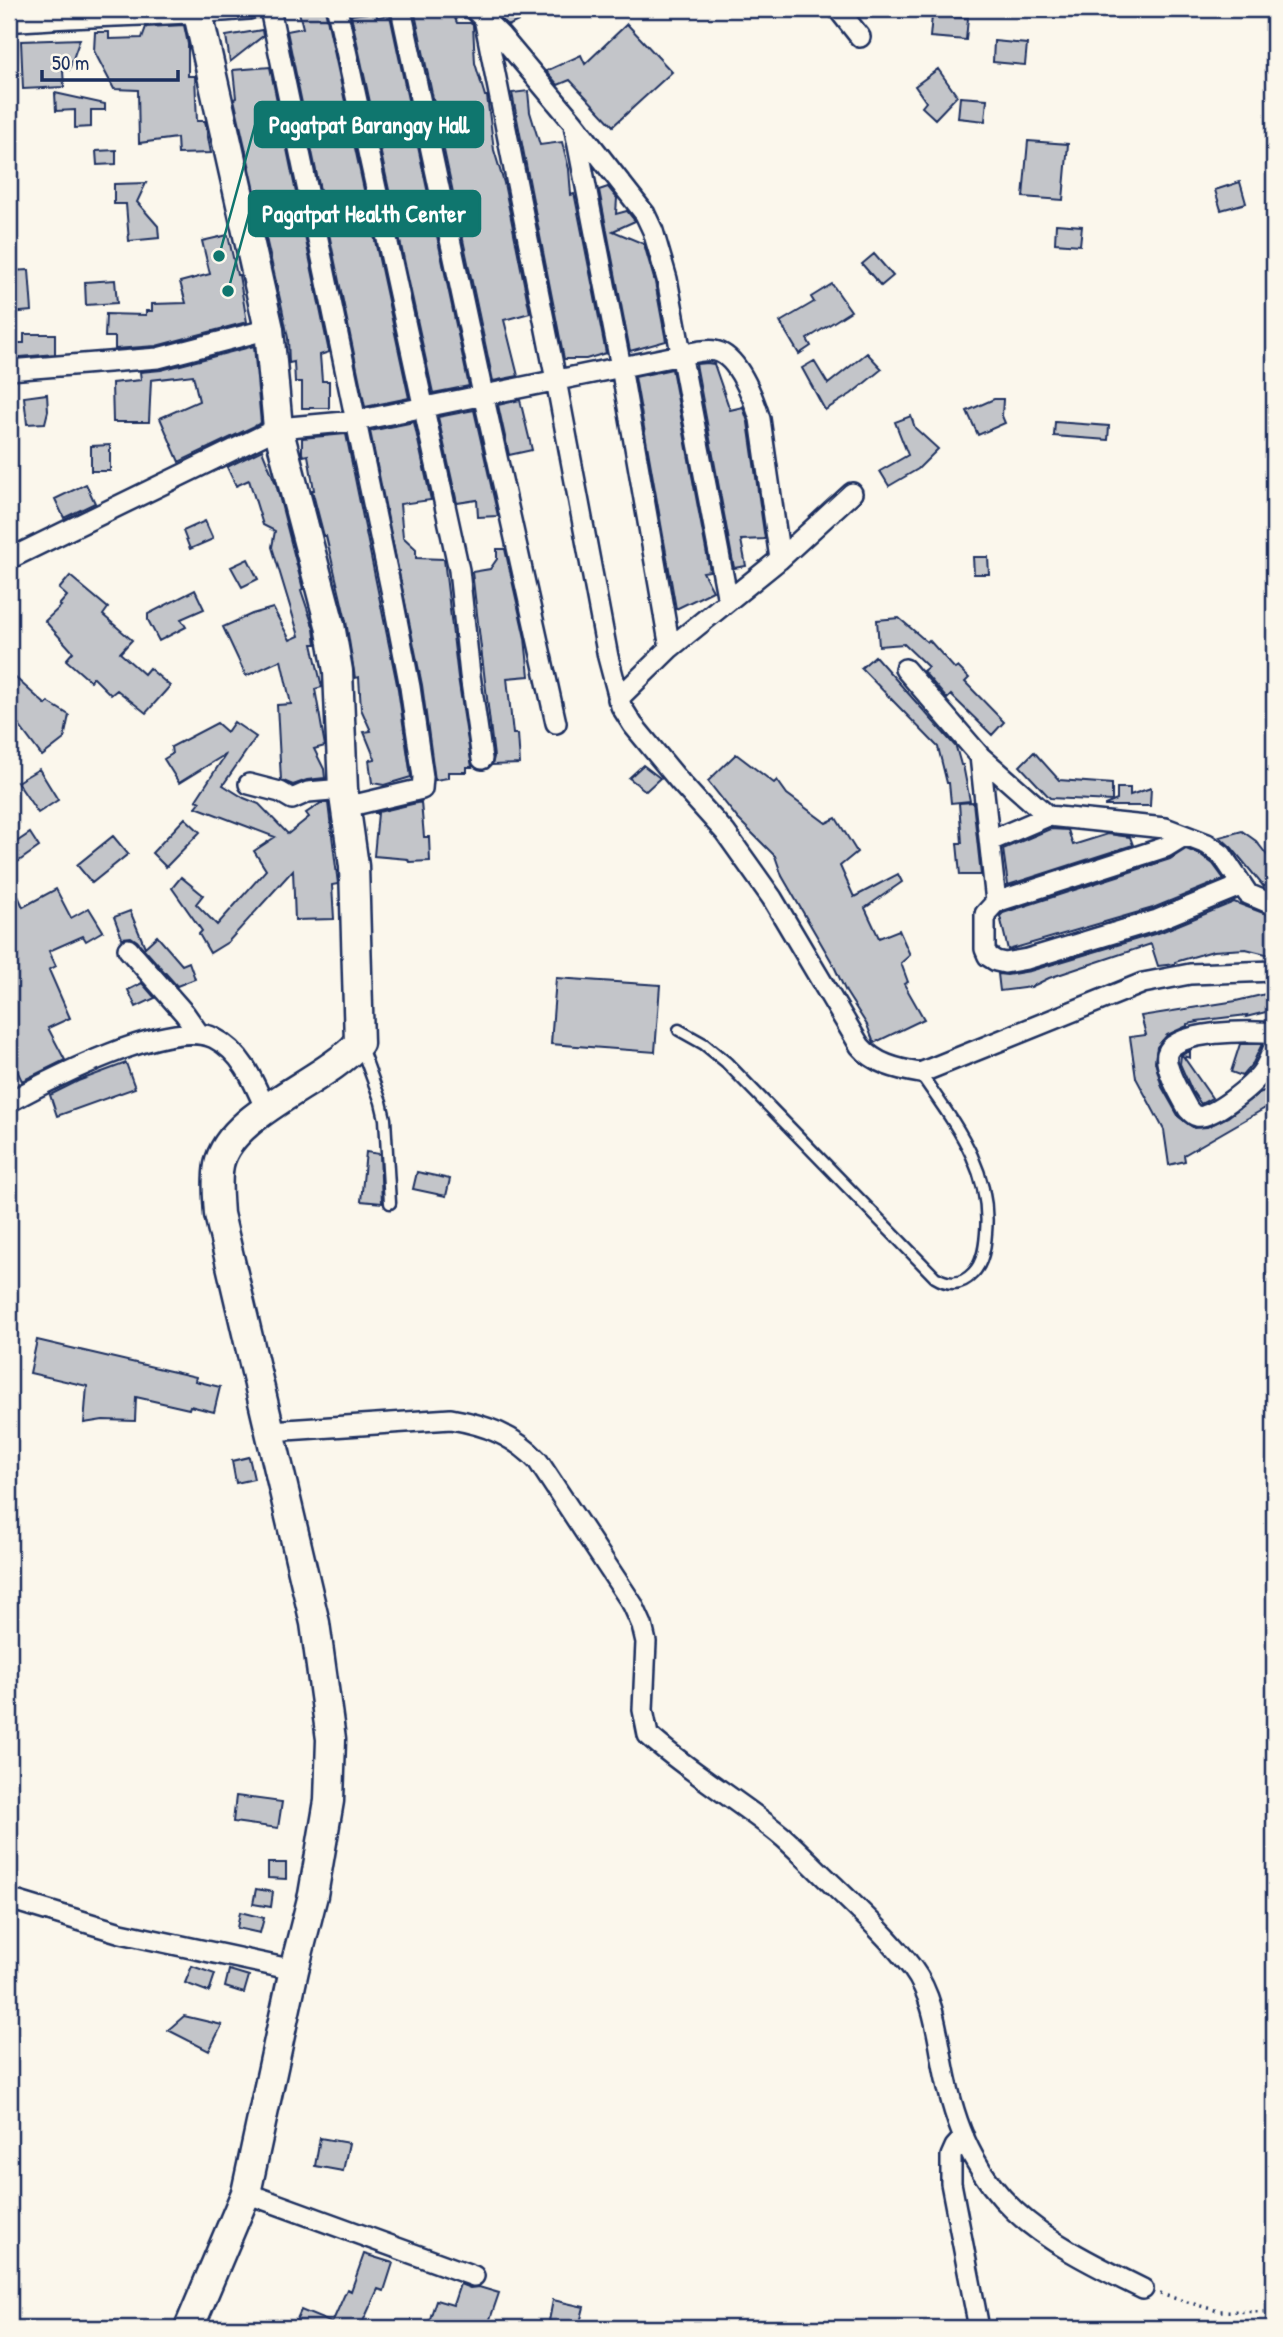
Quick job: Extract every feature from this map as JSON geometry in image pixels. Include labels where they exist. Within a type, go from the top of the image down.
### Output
[{"type":"street","points":[[9,22],[85,12],[248,9]]},
{"type":"street","points":[[249,784],[280,792],[292,799],[307,792],[344,798],[422,789],[423,777],[402,647],[270,9]]},
{"type":"street","points":[[337,9],[459,570],[482,759]]},
{"type":"street","points":[[401,9],[556,723]]},
{"type":"street","points":[[838,9],[860,37]]},
{"type":"street","points":[[189,2328],[246,2193],[320,1855],[328,1801],[331,1740],[315,1623],[219,1214],[219,1163],[225,1146],[240,1130],[338,1063],[359,1043],[354,866],[344,798],[338,671],[330,625],[278,428],[269,329],[197,11]]},
{"type":"street","points":[[479,13],[573,122],[645,214],[653,232],[667,279],[727,601]]},
{"type":"street","points":[[479,13],[556,380],[618,699],[633,725],[725,832],[772,898],[860,1046],[867,1054],[890,1066],[920,1073],[1143,983],[1190,974],[1274,971]]},
{"type":"street","points":[[573,122],[621,367],[670,648]]},
{"type":"street","points":[[9,370],[158,358],[269,329]]},
{"type":"street","points":[[9,559],[278,428],[356,421],[707,351],[722,354],[732,363],[750,390],[760,419],[780,559]]},
{"type":"street","points":[[618,699],[670,648],[780,559],[852,493]]},
{"type":"street","points":[[905,669],[980,756],[1048,816]]},
{"type":"street","points":[[980,756],[996,902]]},
{"type":"street","points":[[990,841],[1048,816],[1165,828],[1215,849],[1222,855],[1240,886],[1255,899],[1274,905]]},
{"type":"street","points":[[1184,836],[1166,847],[996,902],[985,914],[985,949],[988,956],[1005,963],[1027,959],[1157,920],[1240,886]]},
{"type":"street","points":[[128,949],[199,1034]]},
{"type":"street","points":[[1274,1033],[1240,1030],[1219,1032],[1180,1042],[1168,1050],[1167,1063],[1188,1109],[1199,1117],[1209,1115],[1250,1087],[1261,1073],[1274,1047]]},
{"type":"street","points":[[9,1102],[58,1075],[97,1059],[149,1041],[199,1034],[212,1037],[238,1056],[251,1076],[266,1110]]},
{"type":"street","points":[[271,1431],[451,1419],[500,1431],[525,1448],[538,1461],[638,1615],[646,1642],[643,1710],[648,1735],[783,1837],[888,1938],[913,1970],[929,1999],[947,2082],[969,2151],[982,2174],[1009,2205],[1037,2231],[1143,2289]]},
{"type":"street","points":[[9,1899],[154,1941],[294,1970]]},
{"type":"street","points":[[964,2137],[951,2157],[951,2183],[979,2328]]},
{"type":"street","points":[[246,2193],[474,2276]]},
{"type":"lane","points":[[679,1030],[704,1044],[726,1062],[934,1277],[944,1282],[958,1283],[975,1272],[981,1262],[985,1246],[987,1199],[971,1154],[920,1073]]},
{"type":"lane","points":[[359,1043],[385,1119],[390,1203]]},
{"type":"path","points":[[1143,2289],[1218,2311],[1274,2312]]},
{"type":"building","points":[[325,9],[409,398],[365,407],[287,31],[303,28],[299,12]]},
{"type":"building","points":[[414,9],[452,11],[457,23],[473,25],[475,63],[487,96],[494,150],[504,183],[530,313],[504,320],[518,376],[493,381]]},
{"type":"building","points":[[492,9],[543,9],[508,26]]},
{"type":"building","points":[[376,12],[377,17],[390,15],[469,386],[433,393],[351,15]]},
{"type":"building","points":[[932,16],[968,18],[966,40],[930,37]]},
{"type":"building","points":[[627,24],[672,72],[613,126],[570,80],[558,85],[546,71],[581,55],[585,64]]},
{"type":"building","points":[[184,25],[188,44],[188,76],[195,76],[197,121],[205,121],[211,153],[178,154],[177,138],[139,143],[138,90],[114,89],[94,51],[95,32],[109,32],[109,39],[142,38],[146,27]]},
{"type":"building","points":[[262,30],[263,36],[230,62],[226,36]]},
{"type":"building","points":[[80,39],[69,70],[63,70],[64,87],[23,89],[21,41]]},
{"type":"building","points":[[994,41],[1027,44],[1025,65],[993,62]]},
{"type":"building","points":[[270,67],[329,352],[320,355],[322,381],[329,381],[329,408],[302,408],[302,382],[295,382],[294,362],[289,363],[288,338],[282,308],[234,99],[233,70]]},
{"type":"building","points":[[938,69],[957,96],[935,119],[922,107],[926,102],[915,86]]},
{"type":"building","points":[[528,91],[530,112],[540,145],[562,142],[569,169],[571,195],[574,194],[575,197],[606,353],[586,359],[564,359],[512,93]]},
{"type":"building","points":[[55,93],[105,104],[105,110],[91,110],[91,127],[75,128],[75,110],[56,111]]},
{"type":"building","points":[[960,97],[987,99],[985,121],[958,118]]},
{"type":"building","points":[[1028,141],[1068,144],[1063,200],[1023,197]]},
{"type":"building","points":[[116,150],[116,164],[97,165],[96,151]]},
{"type":"building","points":[[1240,182],[1246,203],[1221,210],[1215,190]]},
{"type":"building","points":[[146,183],[137,202],[158,226],[159,238],[129,241],[126,204],[114,204],[114,184]]},
{"type":"building","points":[[608,187],[617,198],[616,214],[627,211],[635,221],[613,231],[644,244],[655,282],[666,341],[630,351],[599,190]]},
{"type":"building","points":[[1056,224],[1082,226],[1080,245],[1055,243]]},
{"type":"building","points":[[228,235],[239,275],[247,322],[156,346],[115,349],[115,337],[105,337],[106,314],[146,315],[146,311],[152,311],[152,304],[186,303],[180,282],[210,274],[202,241]]},
{"type":"building","points":[[874,254],[893,276],[881,286],[862,264]]},
{"type":"building","points":[[29,270],[32,311],[9,313],[9,271]]},
{"type":"building","points":[[115,280],[117,303],[86,305],[85,282]]},
{"type":"building","points":[[832,284],[851,311],[807,339],[811,346],[799,354],[780,322],[814,302],[811,297]]},
{"type":"building","points":[[24,334],[55,334],[55,354],[9,358],[9,343],[24,343]]},
{"type":"building","points":[[254,346],[261,423],[179,462],[160,418],[199,401],[193,375],[151,380],[149,422],[113,422],[112,383],[141,380],[140,372],[161,370]]},
{"type":"building","points":[[867,353],[882,369],[851,394],[825,410],[802,368],[814,361],[828,384]]},
{"type":"building","points":[[696,364],[714,364],[730,410],[743,407],[748,422],[765,539],[741,540],[746,566],[734,568]]},
{"type":"building","points":[[672,369],[710,571],[703,572],[713,591],[676,609],[635,377]]},
{"type":"building","points":[[47,394],[48,411],[45,423],[27,424],[24,397]]},
{"type":"building","points":[[994,399],[1003,399],[1002,416],[1005,423],[978,435],[967,411]]},
{"type":"building","points":[[520,400],[532,450],[509,455],[498,405]]},
{"type":"building","points":[[474,410],[498,516],[478,517],[477,500],[457,503],[438,417]]},
{"type":"building","points":[[911,416],[915,428],[938,449],[918,469],[889,486],[880,471],[908,455],[895,422]]},
{"type":"building","points":[[414,422],[431,500],[400,504],[403,537],[416,549],[416,558],[444,559],[472,767],[467,767],[467,772],[448,772],[448,778],[435,780],[422,685],[370,431]]},
{"type":"building","points":[[1055,422],[1109,426],[1108,440],[1054,436]]},
{"type":"building","points":[[346,434],[398,689],[411,777],[384,785],[372,783],[369,760],[375,759],[364,732],[371,731],[361,709],[359,677],[355,678],[346,621],[312,490],[308,455],[303,456],[302,453],[302,438]]},
{"type":"building","points":[[110,445],[110,471],[91,471],[91,446]]},
{"type":"building","points":[[262,450],[276,484],[303,589],[301,590],[314,629],[316,644],[312,644],[322,687],[315,689],[325,746],[314,749],[324,769],[325,778],[293,785],[281,780],[277,705],[291,704],[281,660],[246,676],[223,627],[273,608],[290,640],[299,636],[272,547],[275,531],[263,525],[249,480],[236,486],[227,467]]},
{"type":"building","points":[[86,484],[95,503],[64,518],[55,499]]},
{"type":"building","points":[[205,521],[213,539],[190,549],[183,531]]},
{"type":"building","points":[[497,549],[505,549],[525,638],[529,676],[507,678],[513,734],[518,734],[520,764],[492,765],[494,757],[472,572],[490,569],[497,559]]},
{"type":"building","points":[[973,557],[988,557],[989,574],[974,574]]},
{"type":"building","points":[[248,559],[258,579],[242,587],[231,567]]},
{"type":"building","points":[[70,576],[108,608],[103,615],[132,640],[120,653],[144,674],[149,668],[170,686],[146,713],[117,690],[111,695],[93,677],[90,681],[66,660],[73,652],[45,621],[61,606],[59,605],[67,596],[59,589]]},
{"type":"building","points":[[195,590],[204,609],[181,619],[186,627],[159,641],[148,620],[148,614]]},
{"type":"building","points":[[899,618],[927,642],[929,640],[955,669],[958,667],[969,678],[965,682],[1004,722],[992,735],[951,695],[947,699],[923,671],[928,667],[904,644],[879,646],[877,620]]},
{"type":"building","points":[[875,656],[956,747],[963,765],[970,801],[951,803],[949,783],[938,747],[861,668]]},
{"type":"building","points":[[9,672],[46,705],[48,702],[69,715],[64,739],[42,756],[9,712]]},
{"type":"building","points":[[234,722],[256,737],[223,785],[259,804],[288,834],[309,817],[306,813],[321,803],[328,803],[338,884],[332,885],[334,919],[295,920],[293,870],[228,942],[210,953],[199,934],[202,931],[172,888],[181,877],[203,895],[196,904],[217,925],[266,870],[254,851],[275,837],[196,807],[200,802],[196,800],[226,754],[179,783],[164,759],[172,754],[171,747],[217,723],[227,732]]},
{"type":"building","points":[[1034,752],[1059,780],[1112,784],[1112,801],[1050,798],[1020,766]]},
{"type":"building","points":[[736,754],[774,783],[777,780],[787,794],[826,823],[836,818],[857,852],[840,866],[854,897],[898,874],[902,882],[865,908],[879,938],[899,930],[910,955],[901,963],[908,982],[904,984],[924,1019],[874,1043],[867,1025],[782,876],[775,856],[738,819],[708,781]]},
{"type":"building","points":[[643,765],[660,778],[646,791],[629,778]]},
{"type":"building","points":[[39,769],[58,800],[38,813],[17,782]]},
{"type":"building","points":[[1117,788],[1130,788],[1130,795],[1151,788],[1150,806],[1105,806],[1117,800]]},
{"type":"building","points":[[421,802],[424,837],[429,837],[430,861],[409,862],[408,859],[374,856],[378,813],[374,813]]},
{"type":"building","points":[[973,802],[981,875],[960,875],[957,843],[962,843],[959,803]]},
{"type":"building","points":[[185,818],[200,832],[166,867],[152,853]]},
{"type":"building","points":[[1050,829],[1068,830],[1073,845],[1108,834],[1130,837],[1133,845],[1008,885],[1003,849]]},
{"type":"building","points":[[1242,831],[1256,841],[1274,864],[1274,878],[1264,887],[1220,837]]},
{"type":"building","points":[[30,833],[39,847],[9,868],[9,847]]},
{"type":"building","points":[[113,836],[128,854],[92,883],[77,865]]},
{"type":"building","points":[[1186,849],[1213,864],[1224,879],[1153,908],[1008,950],[1000,916],[1003,913],[1170,859]]},
{"type":"building","points":[[9,876],[23,907],[56,889],[71,918],[89,908],[103,931],[86,941],[83,936],[49,951],[56,966],[49,970],[70,1018],[48,1028],[65,1060],[22,1081],[9,1054]]},
{"type":"building","points":[[1234,902],[1274,917],[1271,936],[1274,937],[1274,956],[1246,949],[1213,951],[1175,964],[1158,966],[1151,944],[1049,978],[1031,987],[1000,991],[998,974],[1030,971],[1161,932]]},
{"type":"building","points":[[130,911],[145,947],[157,936],[182,965],[189,962],[195,979],[177,986],[137,941],[131,937],[122,938],[114,917]]},
{"type":"building","points":[[556,978],[660,985],[655,1052],[551,1044]]},
{"type":"building","points":[[142,983],[155,998],[136,1007],[128,990]]},
{"type":"building","points":[[1274,992],[1274,1010],[1246,1017],[1247,1015],[1187,1024],[1167,1035],[1157,1047],[1155,1062],[1162,1087],[1179,1117],[1194,1128],[1207,1127],[1228,1117],[1259,1093],[1274,1087],[1274,1103],[1184,1155],[1185,1161],[1169,1165],[1164,1130],[1136,1078],[1130,1037],[1146,1035],[1141,1016],[1236,1001]]},
{"type":"building","points":[[1240,1044],[1262,1044],[1253,1063],[1242,1076],[1231,1072]]},
{"type":"building","points":[[1190,1051],[1190,1058],[1183,1056],[1212,1098],[1201,1104],[1180,1064],[1181,1055]]},
{"type":"building","points":[[126,1063],[135,1088],[57,1116],[50,1095]]},
{"type":"building","points":[[1274,1076],[1274,1087],[1267,1085]]},
{"type":"building","points":[[366,1152],[380,1154],[382,1203],[361,1201]]},
{"type":"building","points":[[417,1172],[450,1179],[446,1196],[413,1189]]},
{"type":"building","points":[[37,1340],[196,1377],[195,1381],[220,1387],[214,1412],[136,1397],[135,1421],[103,1420],[84,1423],[87,1386],[30,1373]]},
{"type":"building","points":[[249,1457],[254,1479],[236,1483],[232,1461]]},
{"type":"building","points":[[236,1796],[282,1802],[278,1828],[233,1822]]},
{"type":"building","points":[[268,1863],[286,1863],[286,1879],[268,1878]]},
{"type":"building","points":[[256,1889],[273,1892],[271,1907],[253,1904]]},
{"type":"building","points":[[240,1912],[264,1918],[260,1933],[237,1928]]},
{"type":"building","points":[[192,1966],[215,1974],[209,1992],[185,1983]]},
{"type":"building","points":[[229,1970],[249,1976],[244,1993],[225,1987]]},
{"type":"building","points":[[184,2016],[222,2025],[209,2051],[168,2030]]},
{"type":"building","points":[[320,2138],[349,2143],[343,2171],[315,2166]]},
{"type":"building","points":[[364,2254],[393,2263],[384,2291],[378,2289],[360,2328],[293,2328],[301,2310],[332,2323],[347,2289],[351,2291]]},
{"type":"building","points":[[460,2284],[499,2293],[487,2328],[427,2328],[436,2300],[453,2305]]},
{"type":"building","points":[[553,2300],[584,2307],[579,2327],[549,2321]]},
{"type":"place","name":"Pagatpat Barangay Hall","points":[[219,256]]},
{"type":"place","name":"Pagatpat Health Center","points":[[228,291]]}]
